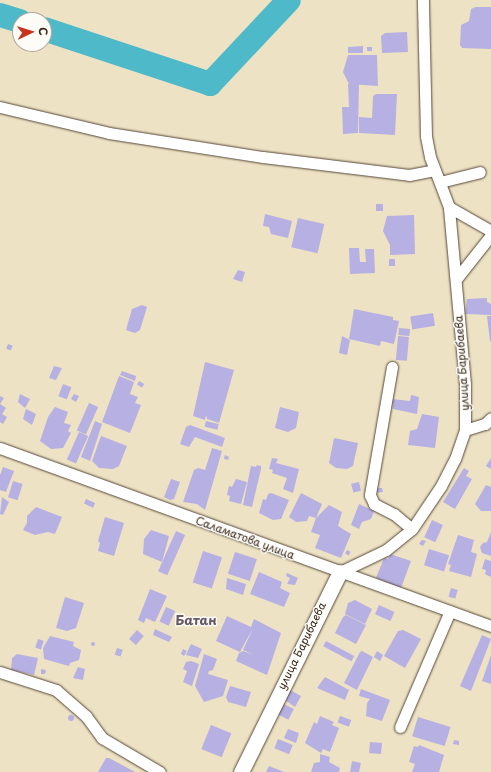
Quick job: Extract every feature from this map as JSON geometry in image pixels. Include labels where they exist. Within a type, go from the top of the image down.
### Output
[{"type":"street","name":"улица Барибаева","points":[[241,772],[340,572],[386,550],[412,529],[448,472],[464,430],[465,384],[460,354],[456,278],[448,207],[435,170],[426,136],[423,0]]},
{"type":"street","points":[[0,107],[109,133],[263,157],[409,175],[435,170]]},
{"type":"street","points":[[440,182],[480,172]]},
{"type":"street","points":[[448,207],[491,231]]},
{"type":"street","points":[[456,278],[491,236]]},
{"type":"street","points":[[392,368],[370,495],[374,504],[394,514],[412,529]]},
{"type":"street","points":[[464,430],[485,424],[491,418]]},
{"type":"street","name":"Саламатова улица","points":[[0,448],[491,626]]},
{"type":"street","points":[[400,728],[450,611]]},
{"type":"street","points":[[0,672],[56,690],[86,716],[102,738],[160,772]]},
{"type":"building","points":[[476,7],[491,7],[491,49],[462,48],[460,45],[461,25],[469,21],[471,9]]},
{"type":"building","points":[[407,32],[408,52],[382,53],[381,36],[385,33]]},
{"type":"building","points":[[363,46],[363,53],[348,53],[348,47]]},
{"type":"building","points":[[367,47],[372,47],[372,51],[367,51]]},
{"type":"building","points":[[348,55],[377,55],[378,86],[349,84],[343,72]]},
{"type":"building","points":[[348,84],[359,84],[358,133],[343,134],[342,107],[349,107]]},
{"type":"building","points":[[376,94],[397,94],[395,135],[359,133],[359,117],[372,118],[373,96]]},
{"type":"building","points":[[376,204],[383,204],[383,211],[376,211]]},
{"type":"building","points":[[265,214],[292,221],[288,238],[271,234],[269,227],[263,226]]},
{"type":"building","points":[[414,215],[415,254],[390,255],[390,245],[383,231],[387,216]]},
{"type":"building","points":[[298,218],[324,224],[318,253],[291,247]]},
{"type":"building","points":[[349,248],[359,248],[360,262],[366,262],[365,249],[374,249],[375,273],[350,274]]},
{"type":"building","points":[[389,259],[395,259],[395,266],[389,266]]},
{"type":"building","points":[[238,270],[245,272],[242,282],[233,279]]},
{"type":"building","points":[[487,298],[487,302],[491,304],[491,315],[465,314],[467,299]]},
{"type":"building","points":[[142,305],[147,307],[140,330],[135,333],[126,330],[132,309]]},
{"type":"building","points":[[354,309],[393,317],[393,320],[399,321],[394,344],[381,341],[380,346],[349,339]]},
{"type":"building","points":[[433,313],[435,326],[412,329],[410,317]]},
{"type":"building","points":[[487,316],[491,316],[491,341],[490,341]]},
{"type":"building","points":[[399,328],[410,329],[409,336],[398,335]]},
{"type":"building","points":[[342,336],[350,340],[347,355],[339,353]]},
{"type":"building","points":[[398,336],[409,337],[407,361],[396,360]]},
{"type":"building","points":[[8,344],[13,346],[11,351],[6,349]]},
{"type":"building","points":[[205,362],[234,370],[219,423],[207,419],[206,415],[205,420],[193,416]]},
{"type":"building","points":[[54,366],[62,368],[56,380],[49,378]]},
{"type":"building","points":[[122,371],[136,376],[135,381],[120,375]]},
{"type":"building","points":[[119,376],[134,382],[130,394],[138,397],[135,403],[141,405],[130,433],[102,422]]},
{"type":"building","points":[[139,381],[144,384],[142,388],[137,384]]},
{"type":"building","points":[[63,384],[71,387],[67,399],[58,396]]},
{"type":"building","points":[[20,394],[30,399],[25,408],[18,402]]},
{"type":"building","points":[[74,394],[79,396],[76,402],[71,399]]},
{"type":"building","points":[[411,395],[419,397],[417,414],[393,409],[392,399],[410,401]]},
{"type":"building","points":[[0,396],[4,398],[0,404]]},
{"type":"building","points":[[89,403],[98,407],[86,434],[77,430]]},
{"type":"building","points":[[0,404],[6,408],[2,414],[7,417],[3,424],[0,422]]},
{"type":"building","points":[[55,407],[68,412],[64,423],[71,425],[68,431],[71,433],[63,448],[51,449],[40,441],[48,417]]},
{"type":"building","points":[[280,407],[299,412],[296,428],[288,432],[275,428]]},
{"type":"building","points":[[26,409],[36,414],[32,425],[23,419]]},
{"type":"building","points":[[422,414],[439,417],[435,448],[408,445],[410,431],[417,429]]},
{"type":"building","points":[[95,421],[102,424],[90,461],[81,457]]},
{"type":"building","points":[[206,421],[219,424],[217,430],[205,427]]},
{"type":"building","points":[[190,425],[225,438],[222,447],[195,437],[189,447],[180,444],[186,427]]},
{"type":"building","points":[[79,432],[88,436],[76,463],[67,459]]},
{"type":"building","points":[[101,436],[127,446],[119,466],[113,469],[99,468],[92,461]]},
{"type":"building","points":[[334,438],[358,443],[353,466],[347,469],[336,468],[329,463]]},
{"type":"building","points":[[212,448],[222,451],[205,510],[197,504],[183,502],[194,470],[198,468],[205,470]]},
{"type":"building","points":[[225,455],[229,457],[228,460],[224,459]]},
{"type":"building","points":[[272,458],[278,459],[276,463],[299,469],[293,493],[283,489],[287,478],[272,473],[273,470],[269,469]]},
{"type":"building","points":[[491,458],[491,469],[486,466]]},
{"type":"building","points":[[257,465],[261,466],[261,469],[252,507],[243,505],[251,466],[256,467]]},
{"type":"building","points":[[3,467],[14,471],[6,492],[0,490],[0,475]]},
{"type":"building","points":[[464,468],[469,471],[466,476],[472,479],[455,509],[443,502]]},
{"type":"building","points":[[171,479],[180,482],[174,499],[170,500],[164,497]]},
{"type":"building","points":[[236,479],[247,482],[241,504],[229,501],[230,496],[227,495],[229,486],[232,487]]},
{"type":"building","points":[[13,481],[23,484],[18,500],[8,497]]},
{"type":"building","points":[[359,482],[361,491],[353,493],[351,484]]},
{"type":"building","points":[[486,485],[491,487],[491,511],[481,511],[475,504]]},
{"type":"building","points":[[375,488],[382,488],[383,492],[375,493]]},
{"type":"building","points":[[271,493],[289,500],[281,519],[273,520],[259,513],[263,499],[266,500],[268,494]]},
{"type":"building","points":[[301,493],[322,504],[316,518],[309,516],[307,521],[296,522],[289,517]]},
{"type":"building","points":[[2,497],[9,502],[3,515],[0,514]]},
{"type":"building","points":[[86,499],[95,503],[93,508],[84,504]]},
{"type":"building","points":[[359,504],[374,511],[371,519],[362,522],[359,529],[351,525]]},
{"type":"building","points":[[329,505],[342,512],[338,526],[351,534],[341,558],[315,548],[320,535],[311,532],[316,518]]},
{"type":"building","points":[[36,507],[62,517],[55,534],[48,532],[35,535],[23,530],[27,523],[27,516]]},
{"type":"building","points":[[105,517],[124,523],[114,556],[98,551],[100,543],[98,541]]},
{"type":"building","points":[[432,520],[443,525],[435,542],[424,537]]},
{"type":"building","points":[[151,530],[169,536],[162,562],[143,554],[144,539]]},
{"type":"building","points":[[176,531],[185,535],[167,575],[158,571]]},
{"type":"building","points":[[491,532],[491,556],[482,553],[480,547],[483,543],[487,542]]},
{"type":"building","points":[[458,535],[474,540],[471,552],[477,554],[471,577],[449,571],[451,565],[448,564]]},
{"type":"building","points":[[422,540],[426,541],[423,546],[419,544]]},
{"type":"building","points":[[429,549],[449,555],[444,571],[424,565]]},
{"type":"building","points":[[347,550],[351,552],[349,555],[345,554]]},
{"type":"building","points":[[203,551],[222,557],[212,589],[193,582]]},
{"type":"building","points":[[235,552],[257,559],[250,581],[228,574]]},
{"type":"building","points":[[390,554],[411,561],[401,588],[376,578],[384,558],[388,559]]},
{"type":"building","points":[[485,559],[491,561],[491,577],[485,574],[486,570],[482,569]]},
{"type":"building","points":[[259,572],[282,582],[280,588],[290,593],[284,607],[250,594]]},
{"type":"building","points":[[287,573],[298,578],[295,585],[287,584],[290,578],[286,576]]},
{"type":"building","points":[[227,578],[246,584],[243,595],[226,589]]},
{"type":"building","points":[[451,588],[458,590],[455,599],[449,597]]},
{"type":"building","points":[[150,589],[167,596],[155,622],[146,618],[144,623],[138,620]]},
{"type":"building","points":[[65,597],[84,603],[76,628],[67,631],[56,628]]},
{"type":"building","points":[[355,600],[372,609],[365,624],[345,614],[348,603]]},
{"type":"building","points":[[379,605],[395,612],[390,621],[375,614]]},
{"type":"building","points":[[166,607],[175,611],[169,626],[159,622]]},
{"type":"building","points":[[346,615],[366,625],[356,644],[335,633],[343,617]]},
{"type":"building","points":[[227,616],[251,627],[254,619],[281,633],[267,675],[236,661],[239,653],[243,651],[254,655],[243,650],[253,628],[240,652],[216,641]]},
{"type":"building","points":[[155,629],[172,637],[169,642],[153,635]]},
{"type":"building","points":[[137,630],[144,636],[136,645],[129,639]]},
{"type":"building","points":[[403,630],[421,639],[405,668],[384,656],[398,631]]},
{"type":"building","points":[[482,635],[491,639],[471,691],[460,686]]},
{"type":"building","points":[[50,636],[74,642],[73,646],[81,650],[79,660],[70,663],[69,666],[44,659],[43,648]]},
{"type":"building","points":[[38,639],[44,641],[41,649],[35,648]]},
{"type":"building","points":[[326,641],[354,656],[351,661],[323,646]]},
{"type":"building","points":[[91,642],[95,642],[95,646],[91,646]]},
{"type":"building","points":[[191,644],[202,649],[198,658],[186,655]]},
{"type":"building","points":[[117,648],[123,650],[121,657],[115,655]]},
{"type":"building","points":[[183,649],[187,651],[184,656],[181,654]]},
{"type":"building","points":[[362,651],[373,657],[357,690],[344,683],[360,652]]},
{"type":"building","points":[[377,651],[383,655],[380,661],[374,657]]},
{"type":"building","points":[[17,654],[38,658],[34,675],[11,670],[12,658]]},
{"type":"building","points":[[204,654],[217,659],[213,670],[209,671],[208,674],[228,680],[223,696],[204,702],[195,686]]},
{"type":"building","points":[[491,655],[491,684],[482,681]]},
{"type":"building","points":[[191,661],[199,664],[192,686],[183,682],[187,671],[183,669],[186,662]]},
{"type":"building","points":[[78,667],[85,669],[83,680],[73,678]]},
{"type":"building","points":[[41,669],[46,670],[45,674],[41,674]]},
{"type":"building","points":[[325,677],[349,690],[345,700],[317,688]]},
{"type":"building","points":[[230,686],[251,692],[246,707],[228,702],[226,697]]},
{"type":"building","points":[[361,689],[390,700],[382,721],[366,716],[367,703],[370,699],[359,696]]},
{"type":"building","points":[[290,690],[301,696],[295,707],[285,700]]},
{"type":"building","points":[[284,704],[294,709],[288,720],[279,715]]},
{"type":"building","points":[[71,715],[74,718],[71,721],[68,718]]},
{"type":"building","points":[[320,716],[334,722],[332,725],[339,728],[330,752],[323,749],[321,753],[305,743],[314,722],[317,724]]},
{"type":"building","points":[[340,716],[351,720],[349,727],[338,723]]},
{"type":"building","points":[[418,717],[451,727],[445,746],[412,736]]},
{"type":"building","points":[[211,725],[231,733],[222,757],[201,749]]},
{"type":"building","points":[[288,729],[299,733],[296,743],[284,738]]},
{"type":"building","points":[[278,739],[293,745],[289,754],[274,748]]},
{"type":"building","points":[[454,740],[459,741],[459,745],[453,744]]},
{"type":"building","points":[[370,742],[382,743],[381,754],[369,753]]},
{"type":"building","points":[[419,745],[444,755],[439,772],[412,772],[415,764],[409,762],[414,746],[418,747]]},
{"type":"building","points":[[320,754],[330,757],[329,762],[340,768],[339,772],[311,772],[314,763],[320,762]]},
{"type":"building","points":[[106,758],[109,758],[135,772],[98,772]]},
{"type":"building","points":[[352,761],[361,763],[359,772],[350,772]]},
{"type":"building","points":[[269,766],[284,772],[266,772]]},
{"type":"waterway","points":[[52,32],[210,84],[289,0]]},
{"type":"waterway","points":[[0,15],[12,19]]},
{"type":"district","name":"Батан","points":[[196,620]]}]
